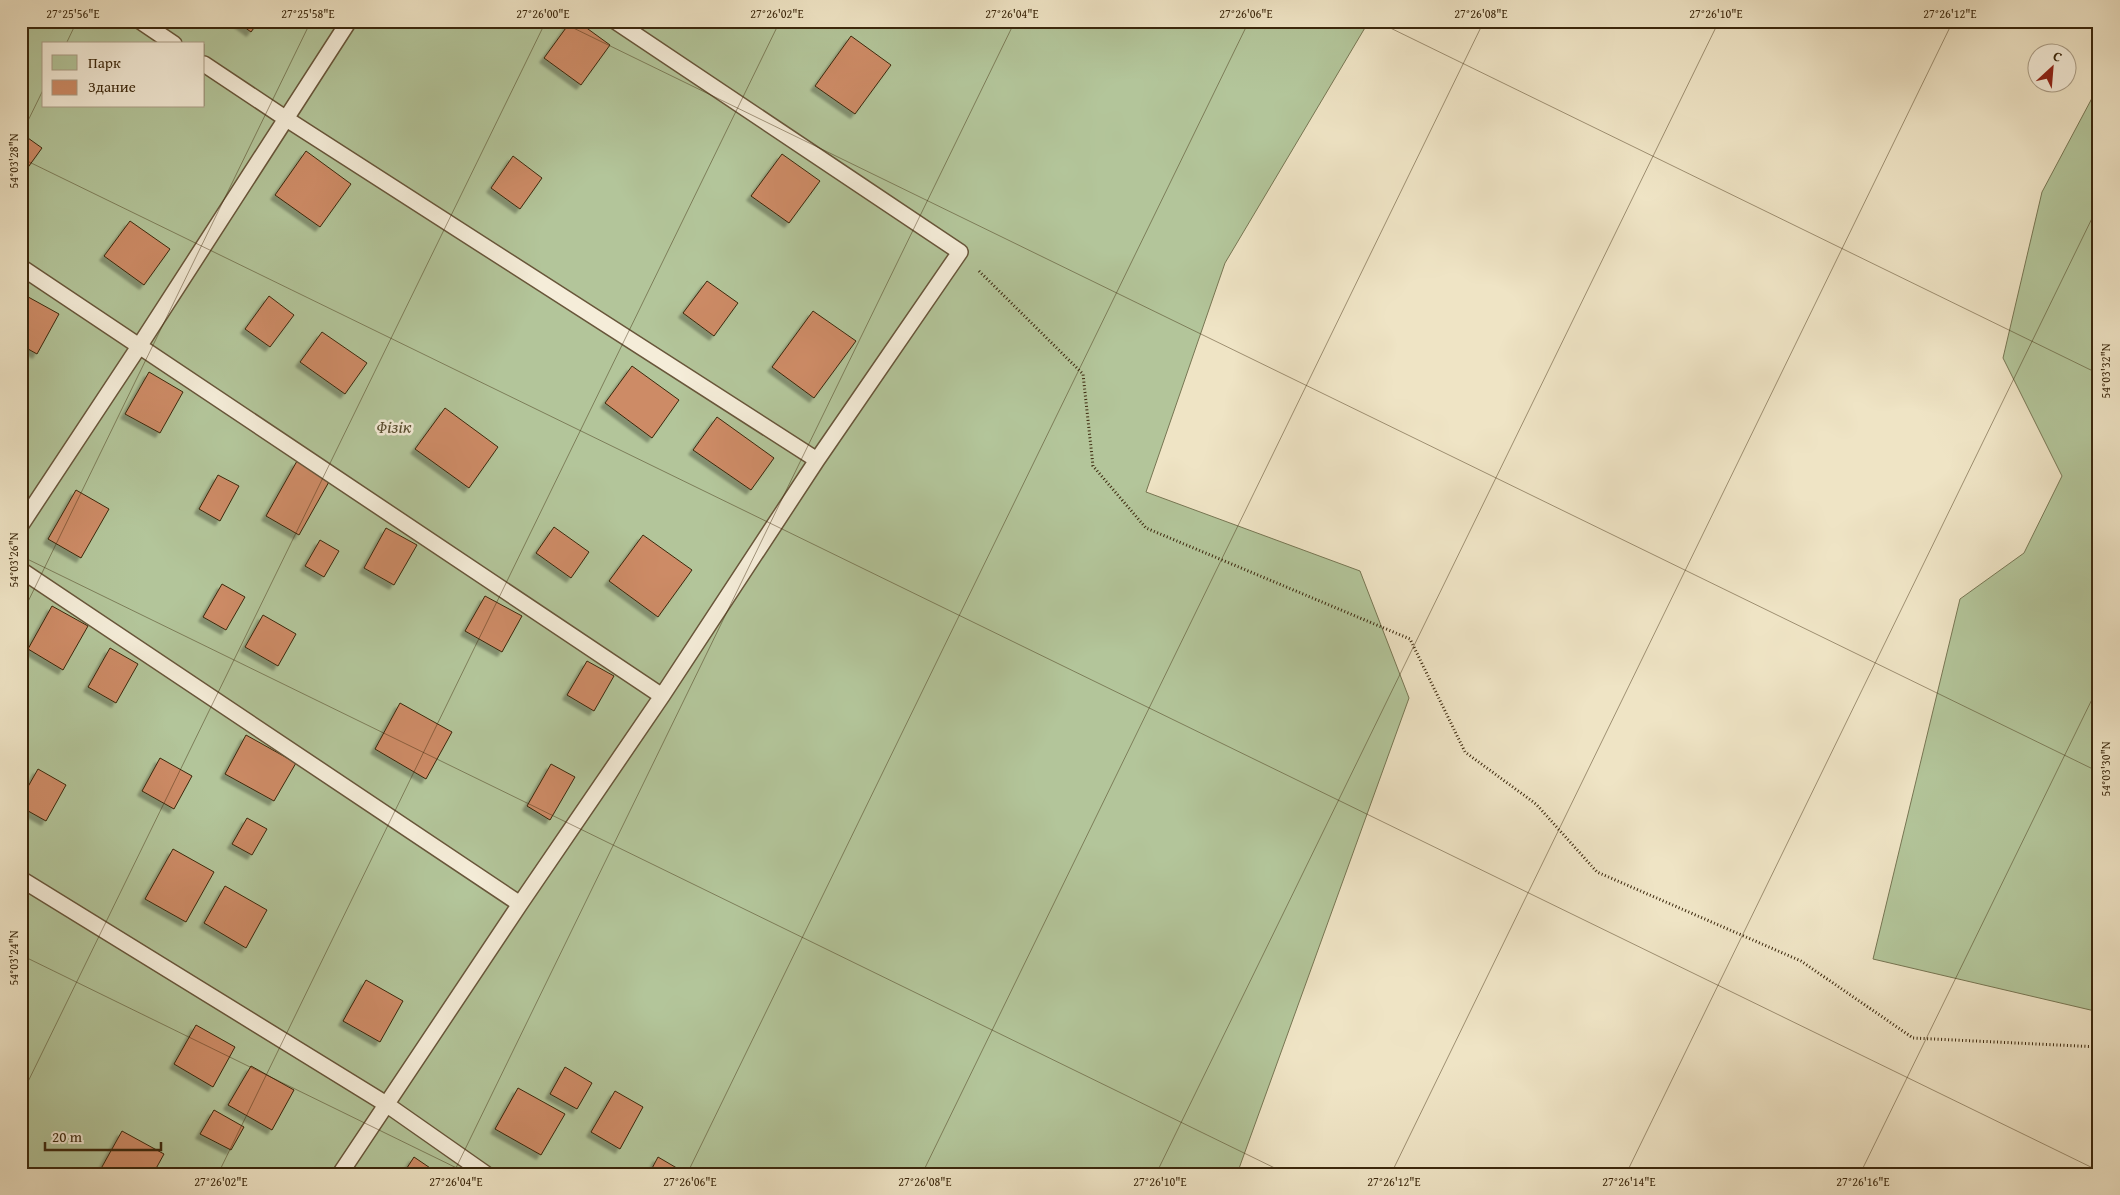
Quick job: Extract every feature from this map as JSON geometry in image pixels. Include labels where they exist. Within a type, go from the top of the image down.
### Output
[{"type":"lane","points":[[140,21],[171,42]]},
{"type":"lane","points":[[21,525],[140,345],[349,21]]},
{"type":"lane","points":[[340,1174],[520,904],[662,696],[817,460],[960,252],[615,21]]},
{"type":"lane","points":[[205,65],[817,460]]},
{"type":"lane","points":[[21,266],[662,696]]},
{"type":"lane","points":[[21,570],[520,904]]},
{"type":"lane","points":[[21,879],[386,1104],[486,1174]]},
{"type":"path","points":[[960,252],[1083,374],[1093,466],[1146,528],[1410,639],[1464,752],[1536,804],[1597,872],[1801,961],[1913,1038],[2099,1047]]},
{"type":"green space","name":"Фізік","points":[[21,21],[1369,21],[1225,263],[1146,492],[1360,571],[1409,698],[1237,1174],[21,1174]]},
{"type":"green space","points":[[2099,85],[2099,1012],[1873,959],[1960,599],[2024,553],[2062,476],[2003,358],[2042,192]]},
{"type":"building","points":[[236,21],[259,21],[251,32]]},
{"type":"building","points":[[571,21],[577,21],[610,45],[581,85],[544,58]]},
{"type":"building","points":[[851,36],[891,65],[855,114],[815,86]]},
{"type":"building","points":[[21,133],[42,148],[21,177]]},
{"type":"building","points":[[306,151],[351,184],[320,227],[275,195]]},
{"type":"building","points":[[782,154],[820,181],[789,223],[751,196]]},
{"type":"building","points":[[513,156],[542,178],[520,209],[491,188]]},
{"type":"building","points":[[130,221],[170,249],[144,285],[104,256]]},
{"type":"building","points":[[707,281],[738,303],[714,336],[683,313]]},
{"type":"building","points":[[21,293],[59,314],[37,354],[21,345]]},
{"type":"building","points":[[269,296],[294,315],[270,347],[245,329]]},
{"type":"building","points":[[813,311],[856,341],[814,398],[772,367]]},
{"type":"building","points":[[322,332],[367,363],[345,394],[300,362]]},
{"type":"building","points":[[632,366],[679,400],[652,438],[605,403]]},
{"type":"building","points":[[149,372],[183,392],[160,433],[125,414]]},
{"type":"building","points":[[445,408],[498,447],[469,488],[415,449]]},
{"type":"building","points":[[717,417],[774,458],[751,490],[693,450]]},
{"type":"building","points":[[297,461],[330,480],[299,535],[266,516]]},
{"type":"building","points":[[218,475],[239,486],[220,521],[199,509]]},
{"type":"building","points":[[76,490],[109,509],[81,558],[48,539]]},
{"type":"building","points":[[554,527],[589,552],[571,578],[536,553]]},
{"type":"building","points":[[386,528],[417,545],[394,585],[364,568]]},
{"type":"building","points":[[643,535],[692,570],[658,617],[609,581]]},
{"type":"building","points":[[320,540],[339,551],[324,577],[305,566]]},
{"type":"building","points":[[222,584],[245,597],[226,630],[203,617]]},
{"type":"building","points":[[485,596],[522,616],[502,652],[465,631]]},
{"type":"building","points":[[52,606],[88,626],[63,670],[28,649]]},
{"type":"building","points":[[263,615],[296,634],[278,666],[245,647]]},
{"type":"building","points":[[110,648],[138,664],[116,703],[88,687]]},
{"type":"building","points":[[587,661],[614,676],[594,711],[567,695]]},
{"type":"building","points":[[400,703],[452,732],[426,779],[375,749]]},
{"type":"building","points":[[246,735],[296,763],[274,801],[225,774]]},
{"type":"building","points":[[160,758],[192,776],[174,809],[142,791]]},
{"type":"building","points":[[551,764],[575,777],[550,820],[527,806]]},
{"type":"building","points":[[38,769],[66,785],[46,821],[21,807],[21,799]]},
{"type":"building","points":[[247,818],[267,829],[252,855],[232,844]]},
{"type":"building","points":[[173,849],[214,872],[186,922],[145,899]]},
{"type":"building","points":[[225,886],[267,910],[246,948],[204,923]]},
{"type":"building","points":[[366,980],[403,1001],[380,1042],[343,1021]]},
{"type":"building","points":[[196,1025],[235,1047],[213,1087],[174,1064]]},
{"type":"building","points":[[251,1066],[294,1090],[272,1130],[228,1105]]},
{"type":"building","points":[[565,1067],[592,1083],[577,1109],[550,1094]]},
{"type":"building","points":[[518,1088],[565,1114],[541,1155],[495,1129]]},
{"type":"building","points":[[615,1091],[643,1107],[620,1149],[591,1132]]},
{"type":"building","points":[[214,1110],[244,1127],[231,1150],[200,1134]]},
{"type":"building","points":[[122,1131],[164,1154],[153,1174],[98,1174]]},
{"type":"building","points":[[414,1157],[439,1174],[403,1174]]},
{"type":"building","points":[[658,1157],[687,1174],[649,1174]]}]
